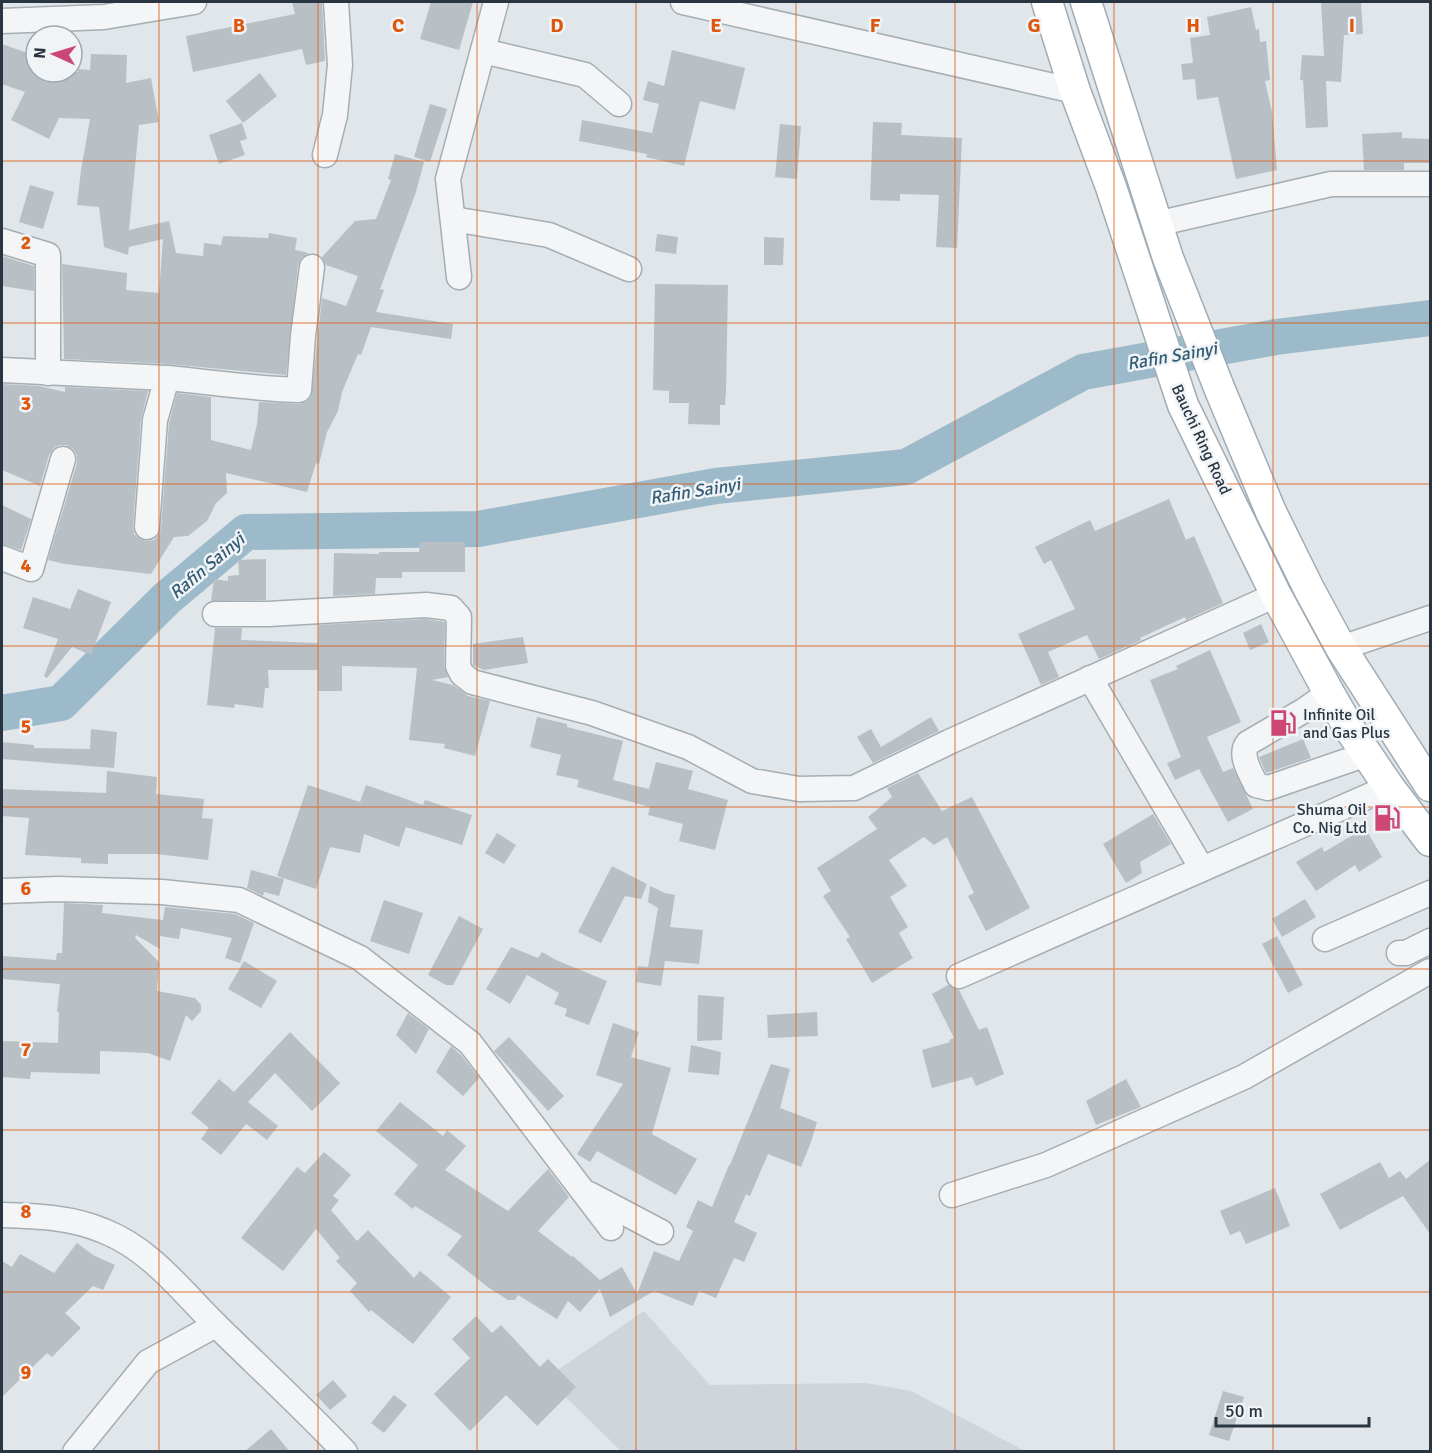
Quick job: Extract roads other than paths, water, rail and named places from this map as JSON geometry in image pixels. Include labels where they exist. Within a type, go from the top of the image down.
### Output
[{"type":"main road","name":"Bauchi Ring Road","points":[[1047,2],[1075,91],[1111,186],[1183,405],[1276,595],[1329,693],[1389,787],[1431,841]]},
{"type":"main road","name":"Bauchi Ring Road","points":[[1086,2],[1168,258],[1271,512],[1341,648],[1431,786]]},
{"type":"street","points":[[2,21],[104,17],[194,2]]},
{"type":"street","points":[[325,155],[335,115],[340,66],[336,2]]},
{"type":"street","points":[[459,277],[448,179],[496,2]]},
{"type":"street","points":[[683,2],[1075,91]]},
{"type":"street","points":[[483,51],[585,75],[619,104]]},
{"type":"street","points":[[1156,224],[1331,184],[1431,184]]},
{"type":"street","points":[[453,219],[549,235],[628,269]]},
{"type":"street","points":[[2,241],[48,255],[48,373]]},
{"type":"street","points":[[2,370],[167,378],[257,389],[299,390],[312,267]]},
{"type":"street","points":[[147,527],[154,420],[167,378]]},
{"type":"street","points":[[2,558],[31,569],[63,459]]},
{"type":"street","points":[[215,614],[268,614],[426,605],[451,608],[459,617],[458,666],[462,674],[472,682],[592,713],[688,747],[753,781],[799,789],[854,788],[949,742],[1276,595]]},
{"type":"street","points":[[1341,648],[1431,618]]},
{"type":"street","points":[[1090,678],[1202,868]]},
{"type":"street","points":[[1329,693],[1244,748],[1243,754],[1256,785],[1268,788],[1367,753]]},
{"type":"street","points":[[958,976],[1389,787]]},
{"type":"street","points":[[2,891],[58,889],[151,892],[239,900],[360,958],[470,1043],[585,1191],[610,1228]]},
{"type":"street","points":[[1325,939],[1431,893]]},
{"type":"street","points":[[1399,953],[1406,953],[1431,941]]},
{"type":"street","points":[[952,1195],[1046,1165],[1244,1077],[1431,971]]},
{"type":"street","points":[[585,1191],[661,1232]]},
{"type":"street","points":[[2,1215],[77,1221],[123,1240],[161,1268],[345,1452]]},
{"type":"street","points":[[75,1452],[148,1362],[216,1325]]},
{"type":"waterway","name":"Rafin Sainyi","points":[[2,713],[61,703],[167,598],[246,532],[478,529],[716,486],[906,467],[1083,372],[1276,337],[1430,318]]},
{"type":"place","name":"Infinite Oil and Gas Plus","points":[[1283,723]]},
{"type":"place","name":"Shuma Oil Co. Nig Ltd","points":[[1387,818]]}]
